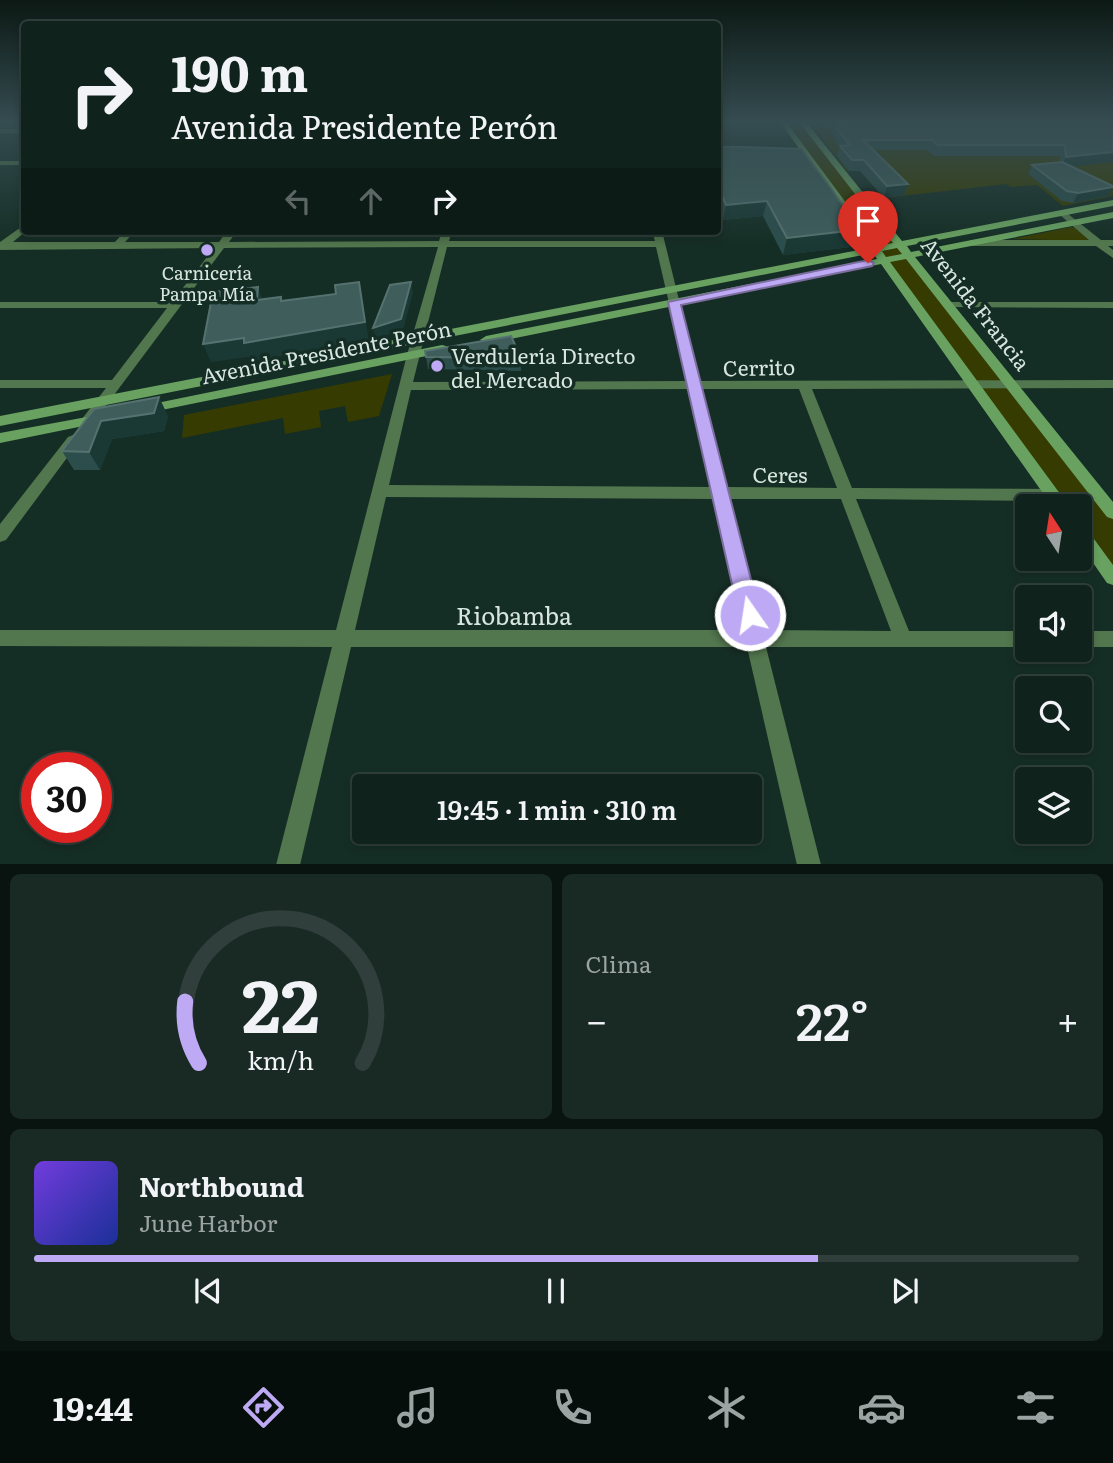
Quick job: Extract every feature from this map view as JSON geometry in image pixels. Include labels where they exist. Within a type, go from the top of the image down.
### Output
[{"type":"main road","points":[[814,163],[1053,494]]},
{"type":"main road","name":"Avenida Francia","points":[[835,163],[1011,383],[1106,496],[1113,513]]},
{"type":"main road","points":[[839,199],[864,199]]},
{"type":"main road","name":"Avenida Presidente Perón","points":[[0,421],[418,340],[672,296],[907,250],[1113,203]]},
{"type":"main road","name":"Avenida Presidente Perón","points":[[907,250],[971,243],[1113,215]]},
{"type":"main road","name":"Avenida Presidente Perón","points":[[466,344],[672,296]]},
{"type":"main road","name":"Avenida Presidente Perón","points":[[0,438],[453,347]]},
{"type":"main road","points":[[1092,549],[1113,578]]},
{"type":"street","points":[[0,175],[21,164]]},
{"type":"street","points":[[1063,213],[1113,255]]},
{"type":"street","points":[[1,246],[21,230]]},
{"type":"street","points":[[117,244],[126,235]]},
{"type":"street","points":[[0,536],[229,235]]},
{"type":"street","points":[[288,864],[413,355],[446,235]]},
{"type":"street","points":[[658,235],[809,864]]},
{"type":"street","points":[[971,243],[1113,243]]},
{"type":"street","points":[[1,246],[660,244]]},
{"type":"street","points":[[0,305],[175,305]]},
{"type":"street","points":[[950,306],[1113,305]]},
{"type":"street","points":[[0,384],[115,384]]},
{"type":"street","name":"Cerrito","points":[[406,386],[1113,384]]},
{"type":"street","points":[[804,385],[903,639]]},
{"type":"street","name":"Ceres","points":[[380,491],[1015,499]]},
{"type":"street","name":"Riobamba","points":[[0,638],[1015,639]]},
{"type":"street","points":[[1092,639],[1113,639]]},
{"type":"green space","points":[[813,163],[835,163],[1113,513],[1113,578],[1092,549],[1092,494],[1052,494]]},
{"type":"green space","points":[[841,163],[1113,163],[1113,196],[1063,206],[1037,185],[1011,187],[1006,184],[884,198],[860,171],[847,171]]},
{"type":"green space","points":[[1076,228],[1090,241],[1012,239]]},
{"type":"green space","points":[[392,374],[379,416],[348,422],[345,406],[319,411],[321,427],[285,434],[283,418],[182,438],[184,415]]},
{"type":"building","points":[[721,163],[812,163],[854,222],[847,223],[856,230],[787,238],[767,201],[726,205],[721,192]]},
{"type":"building","points":[[867,163],[887,163],[908,184],[887,186]]},
{"type":"building","points":[[1065,163],[1113,187],[1078,193],[1067,191],[1032,165]]},
{"type":"building","points":[[359,282],[365,322],[244,343],[244,338],[203,344],[213,292],[258,287],[257,300],[281,297],[281,301],[336,294],[335,285]]},
{"type":"building","points":[[411,282],[401,319],[373,328],[390,285]]},
{"type":"building","points":[[511,336],[521,358],[426,357],[425,351]]},
{"type":"building","points":[[159,397],[154,413],[101,421],[89,452],[62,451],[94,409]]},
{"type":"place","name":"Carnicería Pampa Mía","points":[[207,250]]},
{"type":"place","name":"Verdulería Directo del Mercado","points":[[437,366]]},
{"type":"route","points":[[750,615],[674,302],[868,263]]}]
